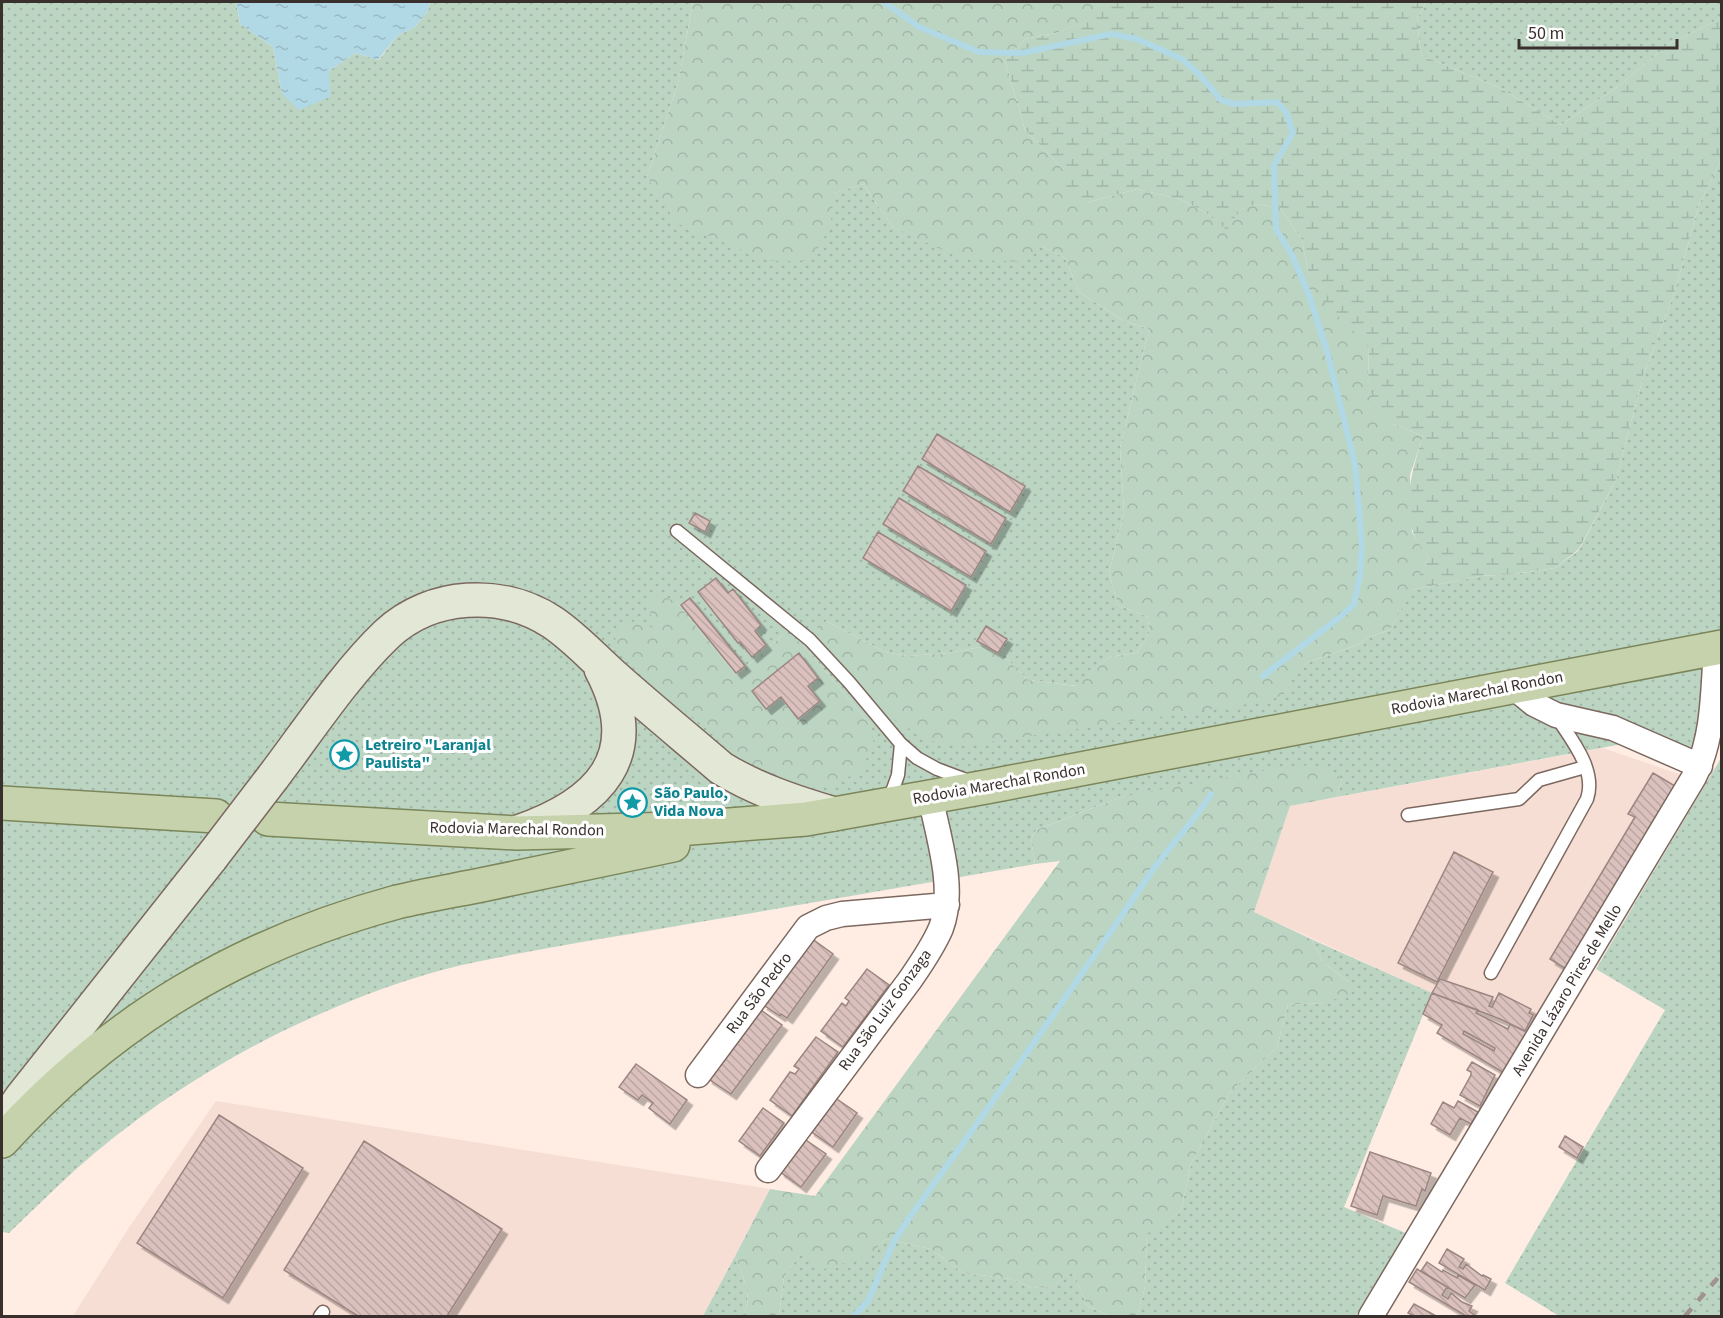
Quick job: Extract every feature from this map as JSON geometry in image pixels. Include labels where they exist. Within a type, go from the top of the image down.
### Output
[{"type":"main road","points":[[2,1126],[21,1098],[370,652],[406,619],[425,609],[458,601],[482,599],[521,607],[550,621],[574,638],[598,663],[721,768],[771,795],[820,817]]},
{"type":"main road","name":"Rodovia Marechal Rondon","points":[[268,819],[517,833],[678,829],[820,817],[1719,647]]},
{"type":"main road","points":[[517,833],[548,822],[572,807],[591,793],[607,775],[616,754],[619,713],[610,686],[598,663]]},
{"type":"main road","points":[[2,803],[216,816]]},
{"type":"main road","points":[[2,1141],[28,1112],[71,1072],[159,1005],[214,973],[301,935],[351,916],[399,902],[820,817]]},
{"type":"street","name":"Avenida Lázaro Pires de Mello","points":[[1371,1317],[1700,766],[1712,716],[1719,647]]},
{"type":"street","points":[[1512,686],[1534,704],[1556,715],[1612,728],[1700,766]]},
{"type":"street","name":"Rua São Luiz Gonzaga","points":[[768,1170],[921,965],[941,928],[947,905],[947,880],[930,796]]},
{"type":"street","name":"Rua São Pedro","points":[[698,1075],[808,927],[826,918],[842,914],[947,905]]},
{"type":"lane","points":[[677,531],[810,640],[901,744],[918,758],[937,769],[986,787]]},
{"type":"lane","points":[[1491,973],[1591,788],[1579,752],[1556,715]]},
{"type":"lane","points":[[887,804],[898,775],[901,744]]},
{"type":"lane","points":[[1408,814],[1519,799],[1539,780],[1585,767]]},
{"type":"shaded area","points":[[1603,748],[1682,775],[1528,1033],[1500,1019],[1432,993],[1254,912],[1290,806]]},
{"type":"shaded area","points":[[216,1101],[770,1189],[703,1316],[73,1316],[128,1229]]},
{"type":"green space","points":[[2,2],[236,2],[240,24],[273,47],[282,94],[329,71],[355,53],[379,60],[397,36],[415,27],[428,11],[430,2],[693,2],[678,83],[647,177],[831,226],[831,194],[863,184],[893,227],[1042,246],[1065,258],[1079,292],[1124,321],[1149,329],[1120,448],[1124,512],[1109,573],[1118,605],[1148,617],[1149,633],[1137,653],[1109,657],[1077,686],[1028,680],[1009,661],[980,647],[949,653],[907,656],[885,652],[826,621],[865,689],[1284,694],[1293,676],[1308,662],[1358,645],[1368,637],[1390,630],[1411,590],[1480,576],[1555,568],[1579,550],[1616,480],[1644,373],[1674,294],[1699,205],[1721,160],[1722,726],[1696,751],[1660,737],[1337,797],[1342,779],[1121,797],[1036,830],[1031,839],[1035,864],[540,950],[439,971],[393,985],[326,1011],[255,1045],[201,1077],[148,1112],[98,1150],[9,1233],[2,1232]],"holes":[[[676,602],[736,675],[783,635],[804,646],[870,724],[612,648],[653,629]]]},
{"type":"green space","points":[[693,2],[1099,2],[1087,22],[1056,33],[1025,39],[1005,60],[1025,130],[1063,169],[1089,202],[1137,189],[1180,199],[1208,214],[1227,229],[1238,213],[1248,206],[1261,205],[1280,208],[1302,240],[1308,272],[1369,346],[1368,380],[1393,424],[1423,436],[1410,475],[1412,532],[1429,558],[1390,630],[1368,637],[1358,645],[1308,662],[1294,676],[1284,694],[1268,701],[962,746],[930,741],[894,720],[813,633],[826,621],[885,652],[907,656],[949,653],[980,647],[1009,661],[1028,680],[1076,686],[1109,657],[1137,653],[1149,633],[1148,617],[1118,605],[1109,573],[1124,512],[1120,448],[1149,329],[1124,321],[1079,292],[1065,258],[1042,246],[1021,262],[962,259],[893,227],[863,184],[832,194],[831,226],[810,261],[769,261],[676,223],[647,177],[678,83]]},
{"type":"green space","points":[[1099,2],[1426,2],[1417,19],[1421,55],[1500,88],[1561,125],[1620,85],[1669,44],[1721,18],[1721,160],[1699,205],[1674,294],[1644,373],[1616,480],[1579,549],[1555,568],[1480,576],[1411,590],[1429,558],[1413,533],[1409,505],[1413,470],[1423,436],[1393,424],[1376,412],[1368,380],[1369,346],[1321,299],[1308,272],[1302,240],[1280,208],[1261,205],[1248,206],[1238,214],[1227,230],[1208,214],[1180,199],[1137,189],[1089,202],[1066,193],[1063,169],[1025,130],[1005,60],[1025,39],[1056,33],[1086,22]]},
{"type":"green space","points":[[1426,2],[1721,2],[1721,18],[1669,44],[1620,85],[1561,125],[1500,88],[1421,55],[1417,19]]},
{"type":"green space","points":[[660,595],[676,602],[736,675],[783,635],[793,637],[804,646],[870,724],[874,745],[861,769],[836,785],[804,785],[773,777],[744,761],[612,648],[619,629],[635,621],[653,628],[648,598]]},
{"type":"green space","points":[[1721,758],[1721,1316],[1559,1316],[1505,1283],[1665,1010],[1596,969]]},
{"type":"green space","points":[[1312,765],[1328,769],[1342,779],[1337,797],[1290,806],[1254,912],[1311,939],[1323,962],[1349,982],[1351,994],[1323,1003],[1288,1005],[1277,1047],[1230,1092],[1191,1164],[1181,1211],[1147,1234],[1145,1287],[1137,1316],[1111,1316],[1087,1306],[1073,1271],[1052,1287],[1032,1288],[1012,1279],[963,1273],[931,1249],[886,1239],[868,1256],[824,1269],[803,1251],[784,1277],[779,1316],[742,1316],[746,1309],[747,1294],[735,1256],[770,1189],[815,1196],[1060,861],[1035,864],[1031,839],[1036,830],[1121,797],[1277,768]]},
{"type":"green space","points":[[1311,939],[1432,993],[1344,1207],[1408,1234],[1356,1316],[1137,1316],[1145,1287],[1147,1233],[1181,1211],[1191,1164],[1230,1092],[1277,1047],[1288,1005],[1323,1003],[1349,982],[1323,962]]},
{"type":"green space","points":[[886,1239],[931,1249],[963,1273],[1012,1279],[1032,1288],[1052,1287],[1073,1270],[1087,1306],[1111,1316],[779,1316],[784,1277],[803,1250],[867,1256]]},
{"type":"green space","points":[[735,1256],[746,1286],[746,1309],[742,1316],[703,1316]]},
{"type":"water","points":[[236,2],[430,2],[428,11],[415,27],[397,36],[378,60],[355,53],[329,71],[330,97],[299,110],[282,94],[273,47],[240,24]]},
{"type":"building","points":[[937,434],[1025,486],[1010,512],[922,459]]},
{"type":"building","points":[[918,466],[1006,518],[991,544],[903,491]]},
{"type":"building","points":[[899,498],[986,551],[971,577],[883,524]]},
{"type":"building","points":[[695,513],[710,521],[705,532],[689,523]]},
{"type":"building","points":[[878,532],[966,585],[951,611],[863,558]]},
{"type":"building","points":[[716,578],[728,593],[733,589],[761,625],[755,631],[766,645],[752,657],[740,642],[738,643],[698,592]]},
{"type":"building","points":[[690,598],[745,666],[736,673],[681,605]]},
{"type":"building","points":[[986,626],[1007,639],[998,653],[977,641]]},
{"type":"building","points":[[799,653],[818,678],[808,686],[820,701],[798,719],[781,697],[766,709],[752,691]]},
{"type":"building","points":[[1653,773],[1675,786],[1566,969],[1550,959],[1635,817],[1628,814]]},
{"type":"building","points":[[1454,852],[1493,872],[1437,982],[1398,963]]},
{"type":"building","points":[[811,938],[833,954],[787,1018],[781,1014],[780,1016],[762,1004]]},
{"type":"building","points":[[867,969],[889,985],[843,1047],[821,1031],[842,1003],[846,1006],[849,1001],[845,998]]},
{"type":"building","points":[[1440,979],[1493,997],[1489,1006],[1492,1007],[1499,993],[1531,1009],[1529,1013],[1533,1015],[1525,1031],[1432,993]]},
{"type":"building","points":[[1432,993],[1478,1010],[1476,1013],[1508,1029],[1510,1024],[1528,1033],[1504,1073],[1437,1033],[1442,1025],[1423,1014]],"holes":[[[1464,1031],[1495,1048],[1494,1051],[1463,1034]]]},
{"type":"building","points":[[758,1008],[782,1025],[731,1094],[707,1078]]},
{"type":"building","points":[[816,1037],[838,1052],[792,1116],[770,1100],[790,1072],[795,1074],[799,1069],[794,1066]]},
{"type":"building","points":[[1472,1062],[1495,1075],[1480,1106],[1460,1095],[1471,1075],[1471,1072],[1467,1070]]},
{"type":"building","points":[[636,1064],[687,1100],[670,1124],[649,1108],[653,1103],[642,1095],[638,1100],[619,1087]]},
{"type":"building","points":[[834,1097],[857,1113],[833,1147],[809,1130]]},
{"type":"building","points":[[1458,1101],[1478,1112],[1471,1124],[1460,1118],[1450,1135],[1431,1124],[1443,1102],[1454,1108]]},
{"type":"building","points":[[763,1108],[784,1123],[760,1156],[739,1141]]},
{"type":"building","points":[[219,1115],[303,1168],[223,1298],[137,1243]]},
{"type":"building","points":[[1565,1136],[1583,1147],[1577,1158],[1559,1147]]},
{"type":"building","points":[[803,1138],[826,1154],[801,1187],[779,1171]]},
{"type":"building","points":[[364,1141],[502,1229],[447,1316],[358,1316],[284,1270]]},
{"type":"building","points":[[1370,1152],[1431,1173],[1425,1191],[1422,1189],[1416,1206],[1383,1196],[1377,1215],[1351,1206]]},
{"type":"building","points":[[1447,1249],[1464,1259],[1459,1267],[1463,1269],[1466,1264],[1482,1276],[1491,1279],[1485,1290],[1439,1263]]},
{"type":"building","points":[[1427,1262],[1442,1272],[1443,1270],[1457,1278],[1458,1275],[1475,1285],[1465,1298],[1421,1271]]},
{"type":"building","points":[[1417,1269],[1447,1287],[1442,1295],[1448,1299],[1451,1293],[1462,1302],[1472,1306],[1469,1311],[1476,1316],[1466,1316],[1409,1282]]},
{"type":"building","points":[[1414,1304],[1436,1316],[1414,1316],[1408,1313]]},
{"type":"waterway","points":[[884,2],[919,27],[979,52],[1022,53],[1111,34],[1137,39],[1182,59],[1200,75],[1221,100],[1235,104],[1277,102],[1286,112],[1293,133],[1274,165],[1276,229],[1292,255],[1309,295],[1327,351],[1355,464],[1362,546],[1360,575],[1354,604],[1263,676]]},
{"type":"waterway","points":[[854,1316],[868,1301],[894,1241],[910,1217],[1155,866],[1211,794]]},
{"type":"railway","points":[[1685,1316],[1722,1273]]},
{"type":"place","name":"Letreiro \"Laranjal Paulista\"","points":[[344,754]]},
{"type":"place","name":"São Paulo, Vida Nova","points":[[633,802]]}]
